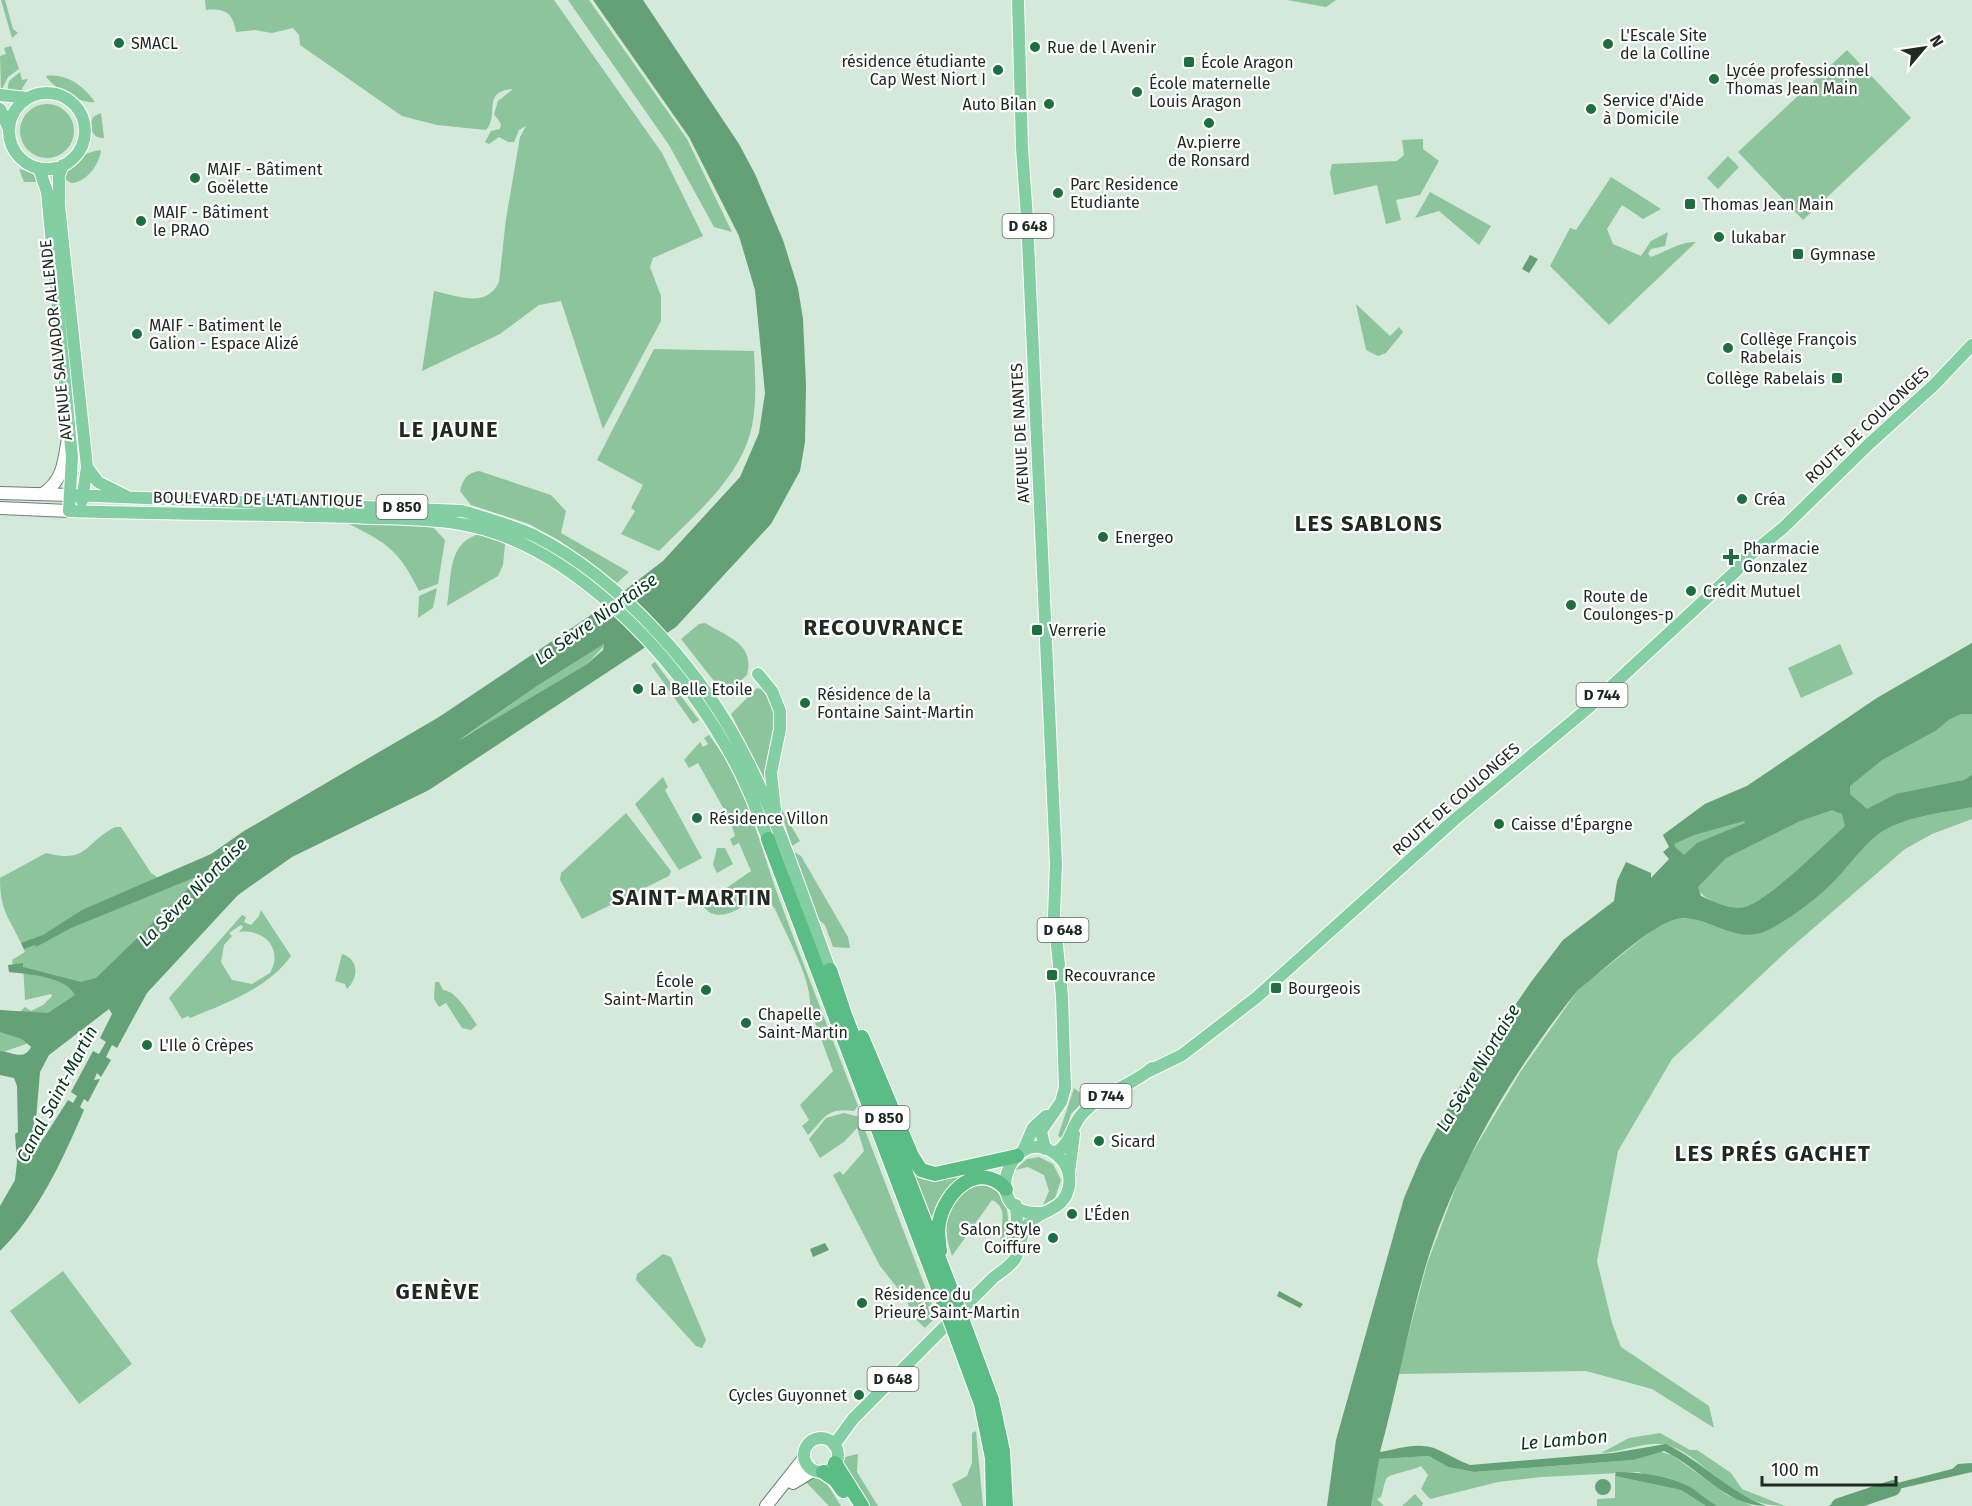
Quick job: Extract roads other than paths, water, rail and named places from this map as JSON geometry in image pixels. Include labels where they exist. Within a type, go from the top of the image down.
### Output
[{"type":"highway","name":"BOULEVARD DE L'ATLANTIQUE","points":[[774,840],[986,1402],[1003,1451],[1006,1506]]},
{"type":"highway","name":"BOULEVARD DE L'ATLANTIQUE","points":[[830,970],[844,1015],[942,1265],[948,1299]]},
{"type":"highway","points":[[830,970],[878,1072],[912,1156],[921,1170],[935,1174],[1020,1154]]},
{"type":"highway","points":[[942,1265],[939,1222],[945,1204],[955,1190],[968,1180],[984,1176],[993,1178],[1006,1189]]},
{"type":"highway","points":[[986,1402],[992,1464],[993,1506]]},
{"type":"highway","points":[[836,1463],[862,1506]]},
{"type":"highway","points":[[987,1506],[988,1475],[992,1464]]},
{"type":"highway","points":[[819,1471],[835,1480],[854,1506]]},
{"type":"main road","name":"AVENUE DE NANTES","points":[[1018,0],[1022,148],[1028,218],[1056,864],[1055,934],[1062,996],[1065,1088],[1055,1111],[1041,1131],[1050,1151]]},
{"type":"main road","points":[[0,95],[28,98],[46,93],[59,95],[72,102],[82,116],[85,126],[83,143],[77,154],[63,165],[39,168],[26,162],[18,154],[11,143],[9,129],[0,109]]},
{"type":"main road","points":[[9,129],[15,111],[28,98]]},
{"type":"main road","name":"AVENUE SALVADOR ALLENDE","points":[[63,165],[58,180],[59,205],[87,467],[77,495],[75,511]]},
{"type":"main road","name":"AVENUE SALVADOR ALLENDE","points":[[39,168],[47,192],[77,495]]},
{"type":"main road","name":"ROUTE DE COULONGES","points":[[1050,1151],[1068,1144],[1079,1116],[1088,1108],[1147,1072],[1169,1063],[1257,997],[1453,821],[1587,709],[1760,546],[1783,528],[1869,444],[1934,386],[1972,345]]},
{"type":"main road","points":[[43,494],[57,483],[62,475],[70,429]]},
{"type":"main road","name":"BOULEVARD DE L'ATLANTIQUE","points":[[87,467],[98,482],[129,497]]},
{"type":"main road","name":"BOULEVARD DE L'ATLANTIQUE","points":[[0,493],[462,511],[535,537],[583,566],[599,588],[658,652],[723,729],[743,779],[774,840],[830,970]]},
{"type":"main road","name":"BOULEVARD DE L'ATLANTIQUE","points":[[0,508],[282,514],[455,523],[497,534],[535,550],[599,588]]},
{"type":"main road","name":"ROUTE DE COULONGES","points":[[1737,570],[1777,540],[1783,528]]},
{"type":"main road","points":[[758,674],[772,691],[780,711],[780,729],[771,782],[774,840]]},
{"type":"main road","points":[[1020,1154],[1050,1151],[1064,1162],[1069,1174],[1069,1188],[1063,1201],[1041,1213],[1025,1211],[1016,1205],[1006,1189],[1007,1168],[1020,1154],[1033,1128],[1055,1111]]},
{"type":"main road","name":"D 744","points":[[1069,1174],[1074,1128]]},
{"type":"main road","name":"D 648","points":[[993,1278],[1013,1241],[1017,1224],[1016,1205]]},
{"type":"main road","name":"D 648","points":[[829,1442],[1015,1258],[1025,1228],[1041,1213]]},
{"type":"main road","points":[[815,1439],[829,1442],[837,1453],[836,1463],[819,1471],[804,1474],[769,1502],[804,1458],[807,1444],[815,1439]]},
{"type":"main road","points":[[804,1458],[808,1466],[819,1471]]},
{"type":"water","name":"La Sèvre Niortaise","points":[[593,0],[643,0],[739,144],[755,174],[783,240],[798,288],[803,319],[806,385],[805,442],[800,471],[771,524],[676,627],[429,790],[292,857],[238,895],[147,993],[117,1048],[112,1045],[106,1057],[111,1060],[101,1077],[97,1073],[94,1080],[100,1079],[88,1102],[84,1099],[80,1107],[84,1110],[48,1185],[26,1220],[0,1251],[0,1206],[15,1180],[17,1162],[15,1134],[18,1132],[17,1086],[14,1078],[0,1075],[0,1051],[21,1055],[31,1047],[22,1039],[0,1032],[0,1010],[48,1013],[75,995],[55,980],[9,972],[8,965],[23,963],[23,967],[81,982],[96,978],[197,880],[196,877],[71,928],[36,947],[35,945],[24,949],[21,943],[43,935],[82,910],[211,854],[244,831],[439,717],[603,607],[663,561],[740,477],[759,433],[765,393],[755,290],[739,236],[689,137]],"holes":[[[604,644],[603,650],[587,664],[458,741],[537,686]],[[109,1009],[112,1014],[100,1038],[106,1042],[99,1054],[93,1051],[71,1092],[77,1096],[73,1103],[68,1100],[43,1139],[40,1139],[38,1135],[33,1134],[34,1121],[36,1120],[40,1072],[49,1055]]]},
{"type":"water","points":[[1530,255],[1538,259],[1529,273],[1522,269]]},
{"type":"water","name":"La Sèvre Niortaise","points":[[1972,643],[1972,714],[1961,714],[1950,719],[1935,731],[1882,760],[1850,786],[1850,794],[1867,809],[1896,794],[1964,780],[1972,775],[1972,807],[1910,819],[1877,835],[1822,892],[1772,928],[1746,935],[1701,921],[1677,919],[1666,923],[1641,939],[1578,990],[1554,1020],[1510,1086],[1489,1120],[1453,1192],[1426,1265],[1380,1452],[1427,1446],[1470,1465],[1613,1453],[1666,1444],[1692,1459],[1739,1493],[1766,1506],[1738,1500],[1725,1493],[1664,1451],[1633,1460],[1474,1472],[1448,1467],[1429,1456],[1379,1459],[1371,1506],[1327,1506],[1336,1440],[1404,1198],[1421,1158],[1457,1091],[1531,982],[1563,940],[1614,901],[1617,881],[1626,862],[1651,873],[1651,878],[1669,859],[1663,852],[1669,847],[1663,835],[1705,804],[1747,786],[1877,698]],"holes":[[[1832,810],[1842,814],[1845,826],[1796,871],[1755,903],[1733,908],[1701,896],[1698,887],[1726,858],[1800,821]],[[1744,821],[1745,823],[1697,843],[1684,855],[1675,847],[1674,844],[1694,835]]]},
{"type":"water","points":[[825,1243],[829,1250],[813,1257],[810,1249]]},
{"type":"water","points":[[1279,1291],[1303,1304],[1300,1308],[1277,1296]]},
{"type":"water","points":[[1972,1463],[1972,1472],[1868,1496],[1841,1506],[1828,1506],[1862,1492],[1952,1469],[1958,1464]]},
{"type":"water","points":[[1616,1472],[1669,1479],[1690,1487],[1717,1506],[1706,1506],[1681,1490],[1615,1476]]},
{"type":"water","points":[[1603,1479],[1609,1481],[1611,1487],[1609,1493],[1603,1495],[1597,1493],[1595,1487],[1597,1481]]},
{"type":"waterway","name":"Le Lambon","points":[[1839,1506],[1893,1488]]},
{"type":"place","name":"SMACL","points":[[119,43]]},
{"type":"place","name":"L'Escale Site de la Colline","points":[[1608,44]]},
{"type":"place","name":"Rue de l Avenir","points":[[1035,47]]},
{"type":"place","name":"École Aragon","points":[[1189,62]]},
{"type":"place","name":"résidence étudiante Cap West Niort I","points":[[998,70]]},
{"type":"place","name":"Lycée professionnel Thomas Jean Main","points":[[1714,79]]},
{"type":"place","name":"École maternelle Louis Aragon","points":[[1137,92]]},
{"type":"place","name":"Auto Bilan","points":[[1049,104]]},
{"type":"place","name":"Service d'Aide à Domicile","points":[[1591,109]]},
{"type":"place","name":"Av.pierre de Ronsard","points":[[1209,123]]},
{"type":"place","name":"MAIF - Bâtiment Goëlette","points":[[195,178]]},
{"type":"place","name":"Parc Residence Etudiante","points":[[1058,193]]},
{"type":"place","name":"Thomas Jean Main","points":[[1690,204]]},
{"type":"place","name":"MAIF - Bâtiment le PRAO","points":[[141,221]]},
{"type":"place","name":"lukabar","points":[[1719,237]]},
{"type":"place","name":"Gymnase","points":[[1798,254]]},
{"type":"place","name":"MAIF - Batiment le Galion - Espace Alizé","points":[[137,334]]},
{"type":"place","name":"Collège François Rabelais","points":[[1728,348]]},
{"type":"place","name":"Collège Rabelais","points":[[1837,378]]},
{"type":"place","name":"Créa","points":[[1742,499]]},
{"type":"place","name":"Energeo","points":[[1103,537]]},
{"type":"place","name":"Pharmacie Gonzalez","points":[[1731,557]]},
{"type":"place","name":"Crédit Mutuel","points":[[1691,591]]},
{"type":"place","name":"Route de Coulonges-p","points":[[1571,605]]},
{"type":"place","name":"Verrerie","points":[[1037,630]]},
{"type":"place","name":"La Belle Etoile","points":[[638,689]]},
{"type":"place","name":"Résidence de la Fontaine Saint-Martin","points":[[805,703]]},
{"type":"place","name":"Résidence Villon","points":[[697,818]]},
{"type":"place","name":"Caisse d'Épargne","points":[[1499,824]]},
{"type":"place","name":"Recouvrance","points":[[1052,975]]},
{"type":"place","name":"Bourgeois","points":[[1276,988]]},
{"type":"place","name":"École Saint-Martin","points":[[706,990]]},
{"type":"place","name":"Chapelle Saint-Martin","points":[[746,1023]]},
{"type":"place","name":"L'Ile ô Crèpes","points":[[147,1045]]},
{"type":"place","name":"Sicard","points":[[1099,1141]]},
{"type":"place","name":"L'Éden","points":[[1072,1214]]},
{"type":"place","name":"Salon Style Coiffure","points":[[1053,1238]]},
{"type":"place","name":"Résidence du Prieuré Saint-Martin","points":[[862,1303]]},
{"type":"place","name":"Cycles Guyonnet","points":[[859,1395]]},
{"type":"district","name":"LE JAUNE","points":[[449,429]]},
{"type":"district","name":"LES SABLONS","points":[[1369,523]]},
{"type":"district","name":"RECOUVRANCE","points":[[884,627]]},
{"type":"district","name":"SAINT-MARTIN","points":[[692,897]]},
{"type":"district","name":"LES PRÉS GACHET","points":[[1773,1153]]},
{"type":"district","name":"GENÈVE","points":[[438,1291]]},
{"type":"water label","name":"Canal Saint-Martin","points":[[57,1094]]}]
